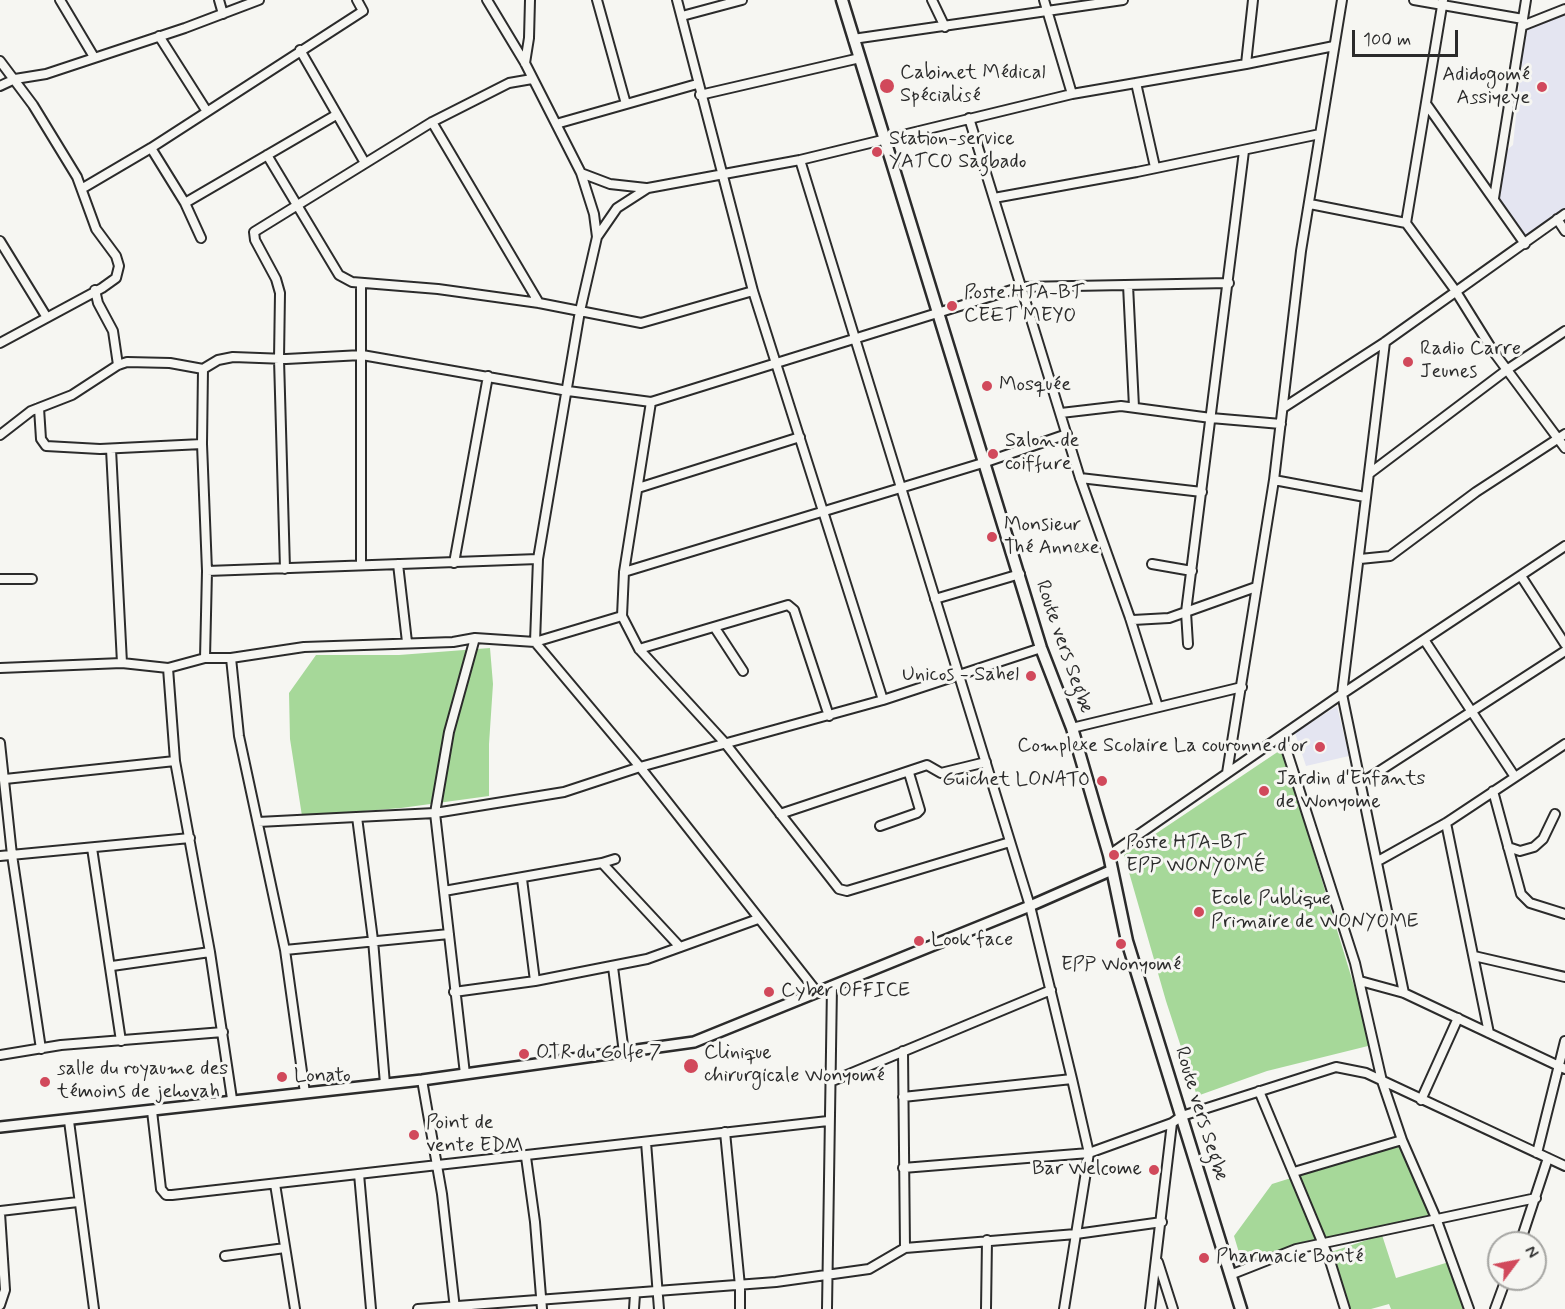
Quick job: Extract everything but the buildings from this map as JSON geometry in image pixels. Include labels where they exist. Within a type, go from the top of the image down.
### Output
[{"type":"main road","name":"Route vers Segbe","points":[[842,0],[986,462],[1041,648],[1072,729],[1109,855],[1127,941],[1241,1309]]},
{"type":"street","points":[[60,0],[94,57]]},
{"type":"street","points":[[219,0],[223,14]]},
{"type":"street","points":[[0,86],[15,79],[46,74],[259,0]]},
{"type":"street","points":[[83,188],[151,148],[206,110],[363,11],[357,0]]},
{"type":"street","points":[[487,0],[525,63],[581,173],[594,214],[597,237],[580,311],[538,559],[535,642],[640,767],[817,992]]},
{"type":"street","points":[[525,63],[529,38],[530,0]]},
{"type":"street","points":[[597,0],[626,104]]},
{"type":"street","points":[[677,0],[753,291],[883,700]]},
{"type":"street","points":[[682,16],[742,0]]},
{"type":"street","points":[[932,0],[945,27]]},
{"type":"street","points":[[1044,0],[1072,94]]},
{"type":"street","points":[[854,39],[1123,0]]},
{"type":"street","points":[[1246,64],[1253,0]]},
{"type":"street","points":[[1227,773],[1274,480],[1294,300],[1342,0]]},
{"type":"street","points":[[1414,0],[1442,2],[1522,23],[1565,9]]},
{"type":"street","points":[[1494,198],[1526,0]]},
{"type":"street","points":[[1406,223],[1442,2]]},
{"type":"street","points":[[159,36],[206,110]]},
{"type":"street","points":[[581,173],[610,184],[648,188],[800,160],[1072,94],[1246,64],[1334,46]]},
{"type":"street","points":[[300,50],[365,163]]},
{"type":"street","points":[[700,94],[860,58]]},
{"type":"street","points":[[0,61],[15,79],[83,188],[96,229],[116,256],[119,266],[116,278],[0,343]]},
{"type":"street","points":[[285,569],[279,285],[255,240],[254,232],[432,122],[509,83],[532,79]]},
{"type":"street","points":[[1136,83],[1155,167]]},
{"type":"street","points":[[556,124],[698,84]]},
{"type":"street","points":[[1426,105],[1525,244]]},
{"type":"street","points":[[185,203],[336,115]]},
{"type":"street","points":[[969,118],[1080,478],[1130,618],[1158,707]]},
{"type":"street","points":[[432,122],[539,303]]},
{"type":"street","points":[[994,198],[1244,151],[1320,134]]},
{"type":"street","points":[[151,148],[185,203],[201,238]]},
{"type":"street","points":[[1188,644],[1186,612],[1244,151]]},
{"type":"street","points":[[267,154],[339,275],[345,280],[438,289],[539,303],[647,323],[753,291]]},
{"type":"street","points":[[800,160],[1030,906],[1072,1079],[1089,1153],[1064,1309]]},
{"type":"street","points":[[597,237],[617,208],[648,188]]},
{"type":"street","points":[[1310,204],[1406,223],[1455,290],[1493,351],[1562,436],[1565,448]]},
{"type":"street","points":[[1283,408],[1385,342],[1455,290],[1525,244],[1565,214]]},
{"type":"street","points":[[1557,219],[1565,231]]},
{"type":"street","points":[[0,241],[46,316]]},
{"type":"street","points":[[361,283],[361,563]]},
{"type":"street","points":[[0,435],[39,408],[81,390],[118,365],[142,360],[203,369],[218,360],[233,357],[279,359],[362,355],[568,391],[651,402],[1021,287],[1229,283]]},
{"type":"street","points":[[1128,285],[1134,407]]},
{"type":"street","points":[[95,290],[98,303],[113,331],[118,365]]},
{"type":"street","points":[[1370,473],[1508,369],[1565,331]]},
{"type":"street","points":[[1385,342],[1342,694],[1404,993]]},
{"type":"street","points":[[203,369],[202,444],[207,571],[205,658]]},
{"type":"street","points":[[454,563],[488,376]]},
{"type":"street","points":[[651,402],[624,572],[622,616],[639,649],[725,743],[843,891],[1010,842]]},
{"type":"street","points":[[1061,412],[1121,406],[1211,418],[1281,424]]},
{"type":"street","points":[[39,408],[41,439],[46,446],[111,449],[202,444]]},
{"type":"street","points":[[624,572],[901,489],[1067,434]]},
{"type":"street","points":[[1360,559],[1390,556],[1476,492],[1562,436]]},
{"type":"street","points":[[638,488],[800,437]]},
{"type":"street","points":[[111,449],[122,663]]},
{"type":"street","points":[[1080,478],[1202,492]]},
{"type":"street","points":[[1274,480],[1365,497]]},
{"type":"street","points":[[1109,855],[1342,694],[1565,546]]},
{"type":"street","points":[[207,571],[285,569],[361,563],[454,563],[538,559]]},
{"type":"street","points":[[398,564],[407,642]]},
{"type":"street","points":[[1152,564],[1192,571]]},
{"type":"street","points":[[935,599],[1020,574]]},
{"type":"street","points":[[1521,576],[1565,644]]},
{"type":"street","points":[[0,579],[32,579]]},
{"type":"street","points":[[1130,618],[1132,620],[1160,619],[1256,587]]},
{"type":"street","points":[[639,649],[788,605],[794,610],[829,716]]},
{"type":"street","points":[[0,668],[122,663],[168,668],[205,658],[231,658],[304,646],[453,642],[475,638],[535,642],[622,616]]},
{"type":"street","points":[[715,628],[743,671]]},
{"type":"street","points":[[465,1074],[435,813],[448,732],[475,638]]},
{"type":"street","points":[[1425,641],[1515,777]]},
{"type":"street","points":[[258,822],[435,813],[564,792],[640,767],[883,700],[1041,648]]},
{"type":"street","points":[[1361,783],[1565,651]]},
{"type":"street","points":[[231,658],[239,736],[285,950],[305,1093]]},
{"type":"street","points":[[168,668],[176,761],[210,952],[232,1099]]},
{"type":"street","points":[[1072,729],[1242,687]]},
{"type":"street","points":[[1282,736],[1360,981],[1382,1081],[1402,1140],[1436,1218],[1469,1309]]},
{"type":"street","points":[[0,743],[12,855],[41,1049]]},
{"type":"street","points":[[1378,861],[1446,823],[1565,744]]},
{"type":"street","points":[[5,779],[176,761]]},
{"type":"street","points":[[780,814],[909,773],[927,765],[941,773],[986,762]]},
{"type":"street","points":[[880,826],[920,810],[909,773]]},
{"type":"street","points":[[1493,791],[1525,899],[1565,914]]},
{"type":"street","points":[[1508,847],[1520,851],[1534,847],[1543,839],[1555,814]]},
{"type":"street","points":[[357,817],[373,940],[385,1084]]},
{"type":"street","points":[[1446,823],[1489,1033]]},
{"type":"street","points":[[0,856],[190,838]]},
{"type":"street","points":[[92,848],[112,966],[121,1041]]},
{"type":"street","points":[[444,891],[522,879],[615,859]]},
{"type":"street","points":[[602,863],[680,947]]},
{"type":"street","points":[[0,1128],[152,1111],[232,1099],[422,1080],[694,1042],[1030,906],[1112,870]]},
{"type":"street","points":[[522,879],[535,981]]},
{"type":"street","points":[[454,992],[535,981],[647,959],[758,919]]},
{"type":"street","points":[[285,950],[449,934]]},
{"type":"street","points":[[112,966],[210,952]]},
{"type":"street","points":[[1474,956],[1565,977]]},
{"type":"street","points":[[613,967],[624,1053]]},
{"type":"street","points":[[1360,981],[1404,993],[1562,1068]]},
{"type":"street","points":[[827,1309],[828,1121],[832,986]]},
{"type":"street","points":[[830,1082],[1051,990]]},
{"type":"street","points":[[1421,1100],[1458,1018]]},
{"type":"street","points":[[0,1055],[223,1032]]},
{"type":"street","points":[[1536,1153],[1562,1068],[1565,1041]]},
{"type":"street","points":[[903,1051],[905,1248]]},
{"type":"street","points":[[903,1168],[1089,1153],[1172,1123],[1182,1116],[1336,1066],[1366,1073],[1565,1166]]},
{"type":"street","points":[[903,1097],[1072,1079]]},
{"type":"street","points":[[422,1080],[438,1165],[455,1307]]},
{"type":"street","points":[[1259,1091],[1294,1172],[1345,1309]]},
{"type":"street","points":[[152,1111],[161,1189],[166,1195],[526,1157],[828,1121]]},
{"type":"street","points":[[69,1121],[94,1309]]},
{"type":"street","points":[[1150,1309],[1158,1260],[1172,1123]]},
{"type":"street","points":[[726,1132],[740,1286],[740,1309]]},
{"type":"street","points":[[1294,1172],[1402,1140]]},
{"type":"street","points":[[646,1143],[660,1292],[659,1309]]},
{"type":"street","points":[[526,1157],[535,1221],[542,1309]]},
{"type":"street","points":[[1524,1231],[1548,1158]]},
{"type":"street","points":[[359,1174],[371,1309]]},
{"type":"street","points":[[275,1184],[295,1309]]},
{"type":"street","points":[[1230,1275],[1296,1249],[1536,1198]]},
{"type":"street","points":[[0,1305],[5,1290],[0,1212],[78,1202]]},
{"type":"street","points":[[418,1309],[740,1286],[827,1276],[876,1267],[905,1248],[1076,1234],[1162,1222]]},
{"type":"street","points":[[986,1309],[987,1240]]},
{"type":"street","points":[[225,1256],[285,1248]]},
{"type":"street","points":[[1158,1260],[1173,1309]]},
{"type":"street","points":[[1495,1309],[1502,1291]]},
{"type":"street","points":[[634,1309],[635,1294]]},
{"type":"shaded area","name":"Adidogomé Assiyeye","points":[[1565,13],[1565,214],[1527,242],[1496,199],[1507,150],[1513,145],[1525,30]]},
{"type":"shaded area","name":"Complexe Scolaire La couronne d'or","points":[[1337,706],[1349,756],[1306,766],[1295,733]]},
{"type":"green space","points":[[490,648],[493,684],[489,744],[489,796],[401,808],[302,816],[290,739],[289,693],[316,655],[399,655]]},
{"type":"green space","name":"Ecole Publique Primaire de WONYOME","points":[[1282,749],[1372,1045],[1267,1071],[1197,1096],[1166,1001],[1124,855]]},
{"type":"green space","points":[[1399,1144],[1432,1214],[1243,1266],[1234,1236],[1272,1184]]},
{"type":"green space","points":[[1382,1235],[1396,1278],[1449,1262],[1464,1309],[1391,1309],[1389,1304],[1371,1309],[1349,1309],[1331,1252]]},
{"type":"place","name":"Cabinet Médical Spécialisé","points":[[887,86]]},
{"type":"place","name":"Adidogomé Assiyeye","points":[[1542,87]]},
{"type":"place","name":"Station-service YATCO Sagbado","points":[[877,152]]},
{"type":"place","name":"Poste HTA-BT CEET MEYO","points":[[952,306]]},
{"type":"place","name":"Radio Carre Jeunes","points":[[1408,362]]},
{"type":"place","name":"Mosquée","points":[[987,386]]},
{"type":"place","name":"Salon de coiffure","points":[[993,454]]},
{"type":"place","name":"Monsieur Thé Annexe","points":[[992,537]]},
{"type":"place","name":"Unicos - Sahel","points":[[1031,676]]},
{"type":"place","name":"Complexe Scolaire La couronne d'or","points":[[1320,747]]},
{"type":"place","name":"Guichet LONATO","points":[[1102,781]]},
{"type":"place","name":"Jardin d'Enfants de Wonyome","points":[[1264,791]]},
{"type":"place","name":"Poste HTA-BT EPP WONYOMÉ","points":[[1114,855]]},
{"type":"place","name":"Ecole Publique Primaire de WONYOME","points":[[1199,912]]},
{"type":"place","name":"Look face","points":[[919,941]]},
{"type":"place","name":"EPP Wonyomé","points":[[1121,944]]},
{"type":"place","name":"Cyber OFFICE","points":[[769,992]]},
{"type":"place","name":"OTR du Golfe 7","points":[[524,1054]]},
{"type":"place","name":"Clinique chirurgicale Wonyomé","points":[[691,1066]]},
{"type":"place","name":"Lonato","points":[[282,1077]]},
{"type":"place","name":"salle du royaume des témoins de jehovah","points":[[45,1082]]},
{"type":"place","name":"Point de vente EDM","points":[[414,1135]]},
{"type":"place","name":"Bar Welcome","points":[[1154,1170]]},
{"type":"place","name":"Pharmacie Bonté","points":[[1204,1258]]}]
